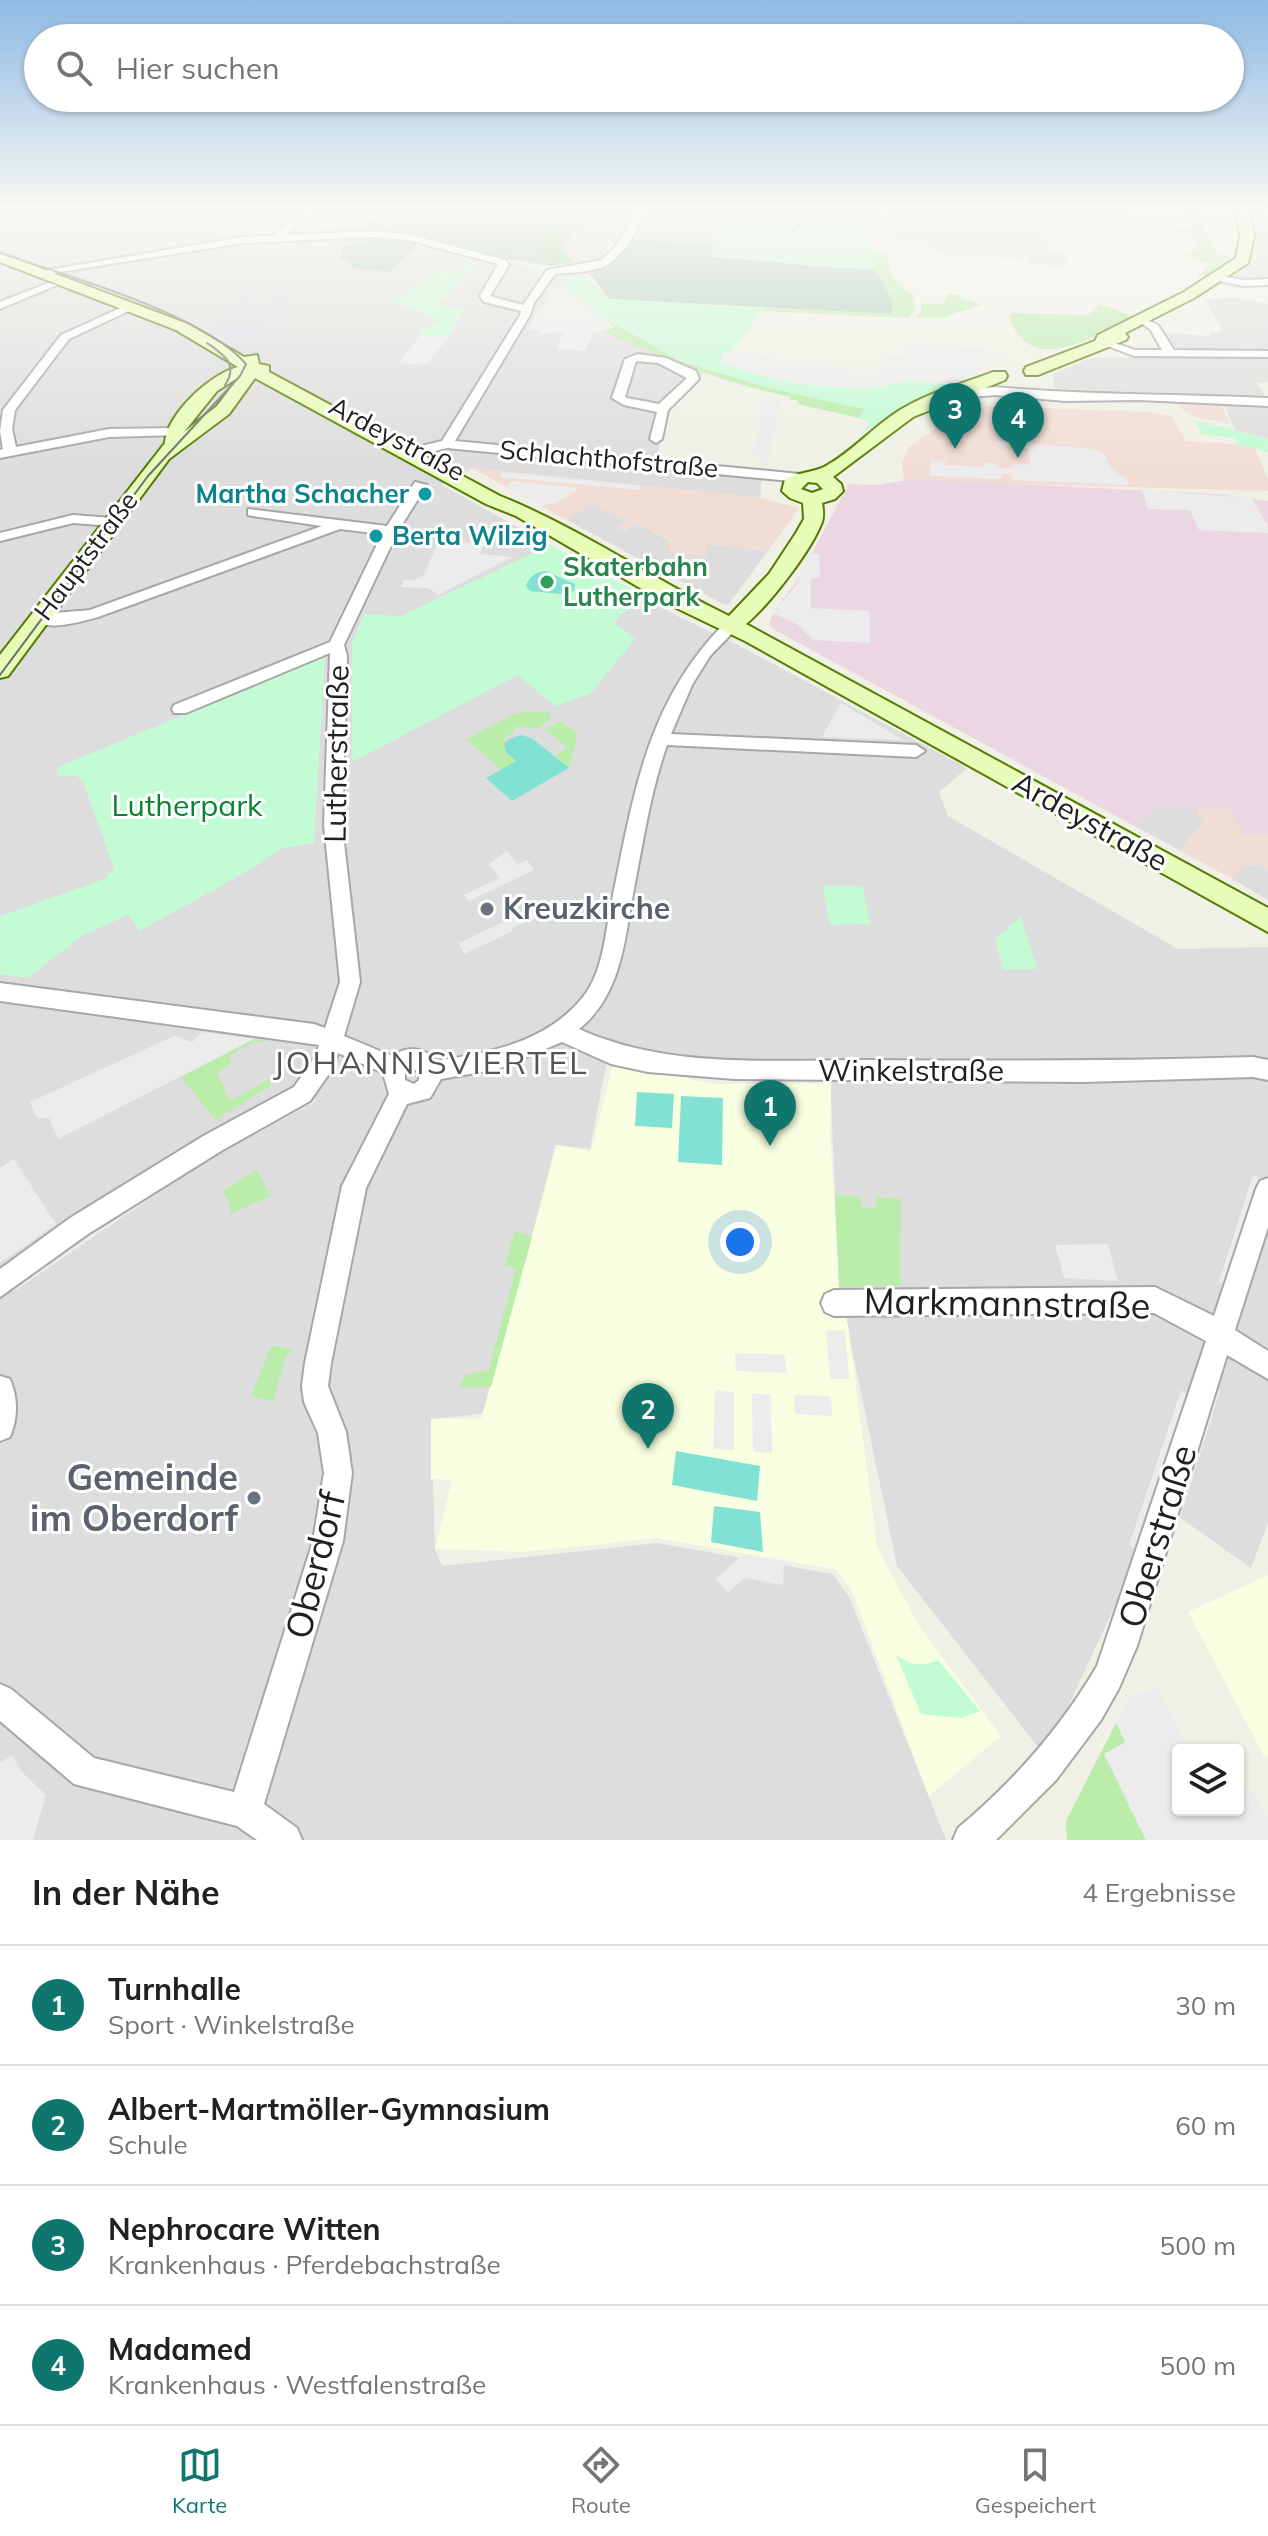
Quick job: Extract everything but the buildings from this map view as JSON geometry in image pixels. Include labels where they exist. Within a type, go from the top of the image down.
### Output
[{"type":"main road","points":[[102,294],[133,305]]},
{"type":"main road","points":[[109,294],[226,349],[285,388],[428,454]]},
{"type":"main road","points":[[731,626],[748,612],[777,578],[806,533],[814,519],[812,499],[830,494],[810,481],[968,391],[1019,378],[1147,323],[1180,304],[1189,295]]},
{"type":"main road","points":[[1103,342],[1104,338],[1189,295]]},
{"type":"main road","points":[[220,378],[228,363],[226,349]]},
{"type":"main road","points":[[220,378],[251,363]]},
{"type":"main road","name":"Ardeystraße","points":[[251,363],[270,370],[428,454],[674,598],[731,626],[914,738],[1268,921]]},
{"type":"main road","name":"Hauptstraße","points":[[174,438],[197,432],[234,396],[247,382],[251,363]]},
{"type":"main road","name":"Hauptstraße","points":[[0,671],[220,378]]},
{"type":"main road","points":[[234,396],[262,387],[285,388]]},
{"type":"street","points":[[0,306],[30,294]]},
{"type":"street","points":[[486,294],[488,300],[527,309]]},
{"type":"street","points":[[428,454],[537,294]]},
{"type":"street","points":[[133,305],[65,337],[9,410],[5,453],[109,433],[174,438]]},
{"type":"street","points":[[1147,323],[1154,327],[1170,353]]},
{"type":"street","points":[[1103,342],[1134,353],[1268,354]]},
{"type":"street","name":"Schlachthofstraße","points":[[631,359],[652,359],[692,374],[693,379],[661,409],[618,398],[631,359]]},
{"type":"street","points":[[1019,378],[1048,396]]},
{"type":"street","points":[[1019,378],[1053,391],[1098,396]]},
{"type":"street","points":[[968,391],[1268,402]]},
{"type":"street","name":"Schlachthofstraße","points":[[656,439],[663,412],[661,409]]},
{"type":"street","name":"Schlachthofstraße","points":[[428,454],[770,474],[810,481]]},
{"type":"street","name":"Lutherstraße","points":[[0,1284],[100,1213],[225,1136],[302,1094],[319,1071],[350,982],[333,825],[339,670],[336,645],[391,531],[420,485]]},
{"type":"street","points":[[253,512],[391,531]]},
{"type":"street","points":[[0,537],[73,519],[112,522]]},
{"type":"street","points":[[39,619],[59,620],[93,614],[339,525]]},
{"type":"street","points":[[0,992],[314,1033],[421,1090],[430,1082],[432,1071],[531,1048],[561,1031],[590,1004],[608,971],[642,804],[662,739],[685,679],[709,645],[731,626]]},
{"type":"street","points":[[180,709],[336,645]]},
{"type":"street","points":[[662,739],[914,738]]},
{"type":"street","name":"Winkelstraße","points":[[561,1031],[611,1054],[648,1062],[734,1069],[1084,1072],[1253,1067],[1268,1070]]},
{"type":"street","name":"Oberdorf","points":[[245,1811],[328,1541],[336,1501],[336,1450],[315,1386],[354,1186],[399,1080]]},
{"type":"street","name":"Oberstraße","points":[[984,1836],[1052,1760],[1088,1710],[1125,1642],[1130,1615],[1268,1189]]},
{"type":"street","name":"Markmannstraße","points":[[834,1303],[1143,1298],[1168,1305],[1268,1366]]},
{"type":"street","points":[[0,1389],[3,1406],[0,1427]]},
{"type":"street","points":[[0,1700],[86,1772],[245,1811],[285,1840]]},
{"type":"shaded area","points":[[0,294],[574,294],[615,327],[624,340],[704,373],[669,410],[655,464],[762,479],[760,498],[472,468],[442,485],[679,617],[740,646],[967,768],[939,792],[948,816],[1178,949],[1268,947],[1268,1523],[1251,1568],[1162,1505],[1045,1756],[897,1566],[839,1287],[830,1075],[607,1060],[590,1149],[555,1145],[490,1413],[431,1419],[435,1549],[442,1566],[657,1543],[833,1574],[850,1599],[946,1840],[0,1840]]},
{"type":"shaded area","points":[[241,294],[250,294],[247,296],[254,299],[250,304],[263,304],[278,294],[289,294],[284,301],[292,304],[286,313],[290,316],[260,325],[250,339],[241,342],[212,326]]},
{"type":"shaded area","points":[[550,294],[574,294],[615,327],[593,334],[585,351],[557,349],[563,332],[539,334],[540,330],[527,329]]},
{"type":"shaded area","points":[[605,294],[889,294],[893,301],[891,314],[609,299]]},
{"type":"shaded area","points":[[1238,298],[1268,304],[1268,382],[1256,383],[1267,398],[1054,388],[1053,374],[1090,358],[1182,357],[1165,333],[1209,336],[1211,332],[1223,331],[1203,299]]},
{"type":"shaded area","points":[[420,335],[448,337],[427,365],[400,363]]},
{"type":"shaded area","points":[[910,344],[983,348],[984,351],[1002,352],[1003,359],[981,360],[980,371],[957,384],[908,381],[865,389],[790,383],[720,363],[723,352],[731,353],[732,349],[801,365],[878,371],[884,355],[909,355]]},
{"type":"shaded area","points":[[764,396],[780,400],[768,466],[759,465],[760,458],[752,457]]},
{"type":"shaded area","points":[[1171,401],[1221,404],[1230,424],[1193,417]]},
{"type":"shaded area","points":[[1223,402],[1268,405],[1268,439],[1235,430]]},
{"type":"shaded area","points":[[985,406],[1150,412],[1172,416],[1186,441],[1234,444],[1255,449],[1268,479],[1268,491],[904,481],[902,464],[908,448],[941,425]]},
{"type":"shaded area","points":[[995,441],[1095,449],[1105,454],[1111,469],[1127,479],[1129,485],[1013,480],[1010,474],[1002,474],[1003,479],[929,476],[931,460],[945,461],[946,465],[983,467],[983,463],[996,463],[997,468],[1012,469],[1012,464],[1031,464],[1027,447],[996,445]]},
{"type":"shaded area","points":[[472,468],[760,498],[799,508],[768,551],[708,544],[704,556],[668,552],[672,541],[637,523],[625,531],[617,528],[627,521],[593,504],[565,519]]},
{"type":"shaded area","points":[[502,472],[641,486],[640,490],[500,477]]},
{"type":"shaded area","points":[[913,479],[1217,494],[1268,501],[1268,835],[1242,835],[1230,808],[1155,807],[1138,828],[769,625],[773,613],[798,579],[849,484],[878,485]]},
{"type":"shaded area","points":[[511,481],[576,488],[576,491],[556,503],[540,506],[506,487]]},
{"type":"shaded area","points":[[1142,490],[1251,498],[1268,526],[1268,533],[1199,530],[1190,510],[1148,509]]},
{"type":"shaded area","points":[[593,503],[628,521],[618,527],[625,531],[637,523],[672,542],[669,551],[708,544],[768,551],[729,604],[723,604],[565,519]]},
{"type":"shaded area","points":[[439,540],[484,544],[480,554],[512,557],[438,595],[428,588],[401,587],[404,580],[415,580],[424,575]]},
{"type":"shaded area","points":[[809,554],[819,554],[820,578],[811,578],[811,608],[869,611],[870,643],[813,640],[798,625],[773,613],[797,584]]},
{"type":"shaded area","name":"Skaterbahn Lutherpark","points":[[546,571],[575,584],[574,591],[561,594],[530,591],[526,586],[529,580]]},
{"type":"shaded area","points":[[841,703],[903,740],[822,737]]},
{"type":"shaded area","points":[[522,735],[533,739],[569,768],[512,801],[486,778],[516,761],[506,752],[504,745],[509,739]]},
{"type":"shaded area","points":[[1154,807],[1196,807],[1205,826],[1199,827],[1181,851],[1138,828]]},
{"type":"shaded area","points":[[1196,807],[1231,808],[1242,835],[1268,835],[1268,869],[1259,864],[1244,865],[1232,879],[1181,851],[1204,826]]},
{"type":"shaded area","points":[[507,851],[517,865],[527,860],[534,870],[469,901],[464,895],[499,878],[489,864]]},
{"type":"shaded area","points":[[1260,864],[1268,869],[1268,900],[1232,879],[1243,865]]},
{"type":"shaded area","points":[[545,902],[575,902],[572,913],[551,912],[512,928],[513,931],[464,954],[459,943]]},
{"type":"shaded area","points":[[202,1032],[254,1039],[58,1139],[49,1118],[37,1118],[30,1102],[174,1036],[192,1042]]},
{"type":"shaded area","points":[[614,1061],[711,1084],[831,1084],[830,1134],[839,1287],[848,1325],[877,1547],[919,1626],[1001,1736],[929,1796],[851,1589],[835,1569],[656,1538],[524,1552],[435,1549],[452,1480],[431,1479],[431,1419],[481,1419],[557,1145],[591,1151]]},
{"type":"shaded area","points":[[637,1092],[674,1094],[672,1128],[635,1126]]},
{"type":"shaded area","points":[[311,1095],[316,1101],[196,1167],[16,1290],[1,1288],[259,1122]]},
{"type":"shaded area","points":[[681,1096],[723,1098],[722,1165],[678,1162]]},
{"type":"shaded area","points":[[14,1159],[56,1224],[0,1263],[0,1168]]},
{"type":"shaded area","points":[[1253,1175],[1259,1178],[1225,1285],[1219,1282]]},
{"type":"shaded area","points":[[1108,1244],[1118,1281],[1064,1278],[1055,1245]]},
{"type":"shaded area","points":[[826,1330],[845,1331],[849,1379],[830,1379]]},
{"type":"shaded area","points":[[735,1353],[785,1355],[786,1373],[736,1371]]},
{"type":"shaded area","points":[[1214,1388],[1220,1391],[1164,1568],[1158,1564]]},
{"type":"shaded area","points":[[715,1390],[734,1392],[734,1450],[713,1449]]},
{"type":"shaded area","points":[[1181,1390],[1188,1395],[1136,1549],[1129,1545]]},
{"type":"shaded area","points":[[752,1393],[771,1395],[772,1453],[753,1452]]},
{"type":"shaded area","points":[[794,1395],[831,1396],[832,1416],[795,1414]]},
{"type":"shaded area","points":[[676,1451],[760,1466],[757,1501],[672,1485]]},
{"type":"shaded area","points":[[714,1506],[760,1512],[763,1552],[711,1542]]},
{"type":"shaded area","points":[[742,1555],[784,1562],[783,1585],[744,1578],[728,1593],[716,1579]]},
{"type":"shaded area","points":[[1268,1575],[1268,1756],[1265,1758],[1188,1612]]},
{"type":"shaded area","points":[[1157,1687],[1187,1744],[1172,1744],[1172,1816],[1244,1816],[1244,1790],[1250,1787],[1268,1820],[1268,1840],[1146,1840],[1104,1754],[1125,1742],[1116,1723],[1130,1698]]},
{"type":"shaded area","points":[[12,1755],[22,1772],[46,1795],[33,1840],[0,1840],[0,1763]]},
{"type":"green space","points":[[403,294],[449,294],[439,305],[466,310],[448,337],[420,335],[417,332],[440,321],[392,301]]},
{"type":"green space","points":[[573,294],[604,294],[609,299],[764,308],[720,363],[795,384],[865,389],[908,381],[957,385],[862,432],[871,422],[859,418],[864,409],[765,387],[676,359],[608,319],[603,320]]},
{"type":"green space","points":[[889,294],[913,294],[915,310],[908,318],[762,311],[764,308],[891,314],[893,301]]},
{"type":"green space","points":[[948,294],[959,295],[982,305],[941,318],[916,317],[921,311],[921,304],[944,304]]},
{"type":"green space","points":[[1100,304],[1133,316],[1066,347],[1049,349],[1033,346],[1020,336],[1009,318],[1012,313],[1088,315]]},
{"type":"green space","points":[[607,319],[678,360],[765,387],[865,409],[859,418],[797,404],[798,400],[790,400],[791,397],[696,370],[603,331],[614,327],[603,320]]},
{"type":"green space","points":[[1195,420],[1268,439],[1268,452],[1234,444],[1236,438],[1201,434]]},
{"type":"green space","points":[[550,545],[649,598],[621,614],[614,623],[636,638],[590,694],[555,706],[518,675],[352,762],[352,644],[364,614],[401,616]]},
{"type":"green space","name":"Lutherpark","points":[[325,656],[314,843],[280,849],[260,864],[140,931],[128,915],[83,935],[28,978],[0,974],[0,916],[104,879],[114,869],[83,782],[77,776],[57,775],[58,767]]},
{"type":"green space","points":[[527,711],[550,713],[549,720],[538,729],[514,726],[515,732],[502,739],[506,742],[504,747],[516,761],[501,770],[466,739],[513,715]]},
{"type":"green space","points":[[560,721],[578,734],[569,768],[555,756],[567,747],[545,730]]},
{"type":"green space","points":[[823,886],[863,886],[870,924],[830,925]]},
{"type":"green space","points":[[1021,917],[1037,969],[1003,970],[995,939]]},
{"type":"green space","points":[[254,1039],[272,1040],[254,1042],[229,1056],[232,1063],[217,1072],[230,1101],[273,1077],[275,1083],[215,1120],[181,1077]]},
{"type":"green space","points":[[257,1169],[270,1196],[231,1214],[223,1191]]},
{"type":"green space","points":[[835,1195],[861,1197],[861,1207],[876,1209],[876,1197],[901,1199],[900,1286],[839,1287]]},
{"type":"green space","points":[[515,1231],[532,1237],[491,1387],[459,1388],[465,1375],[489,1370],[516,1268],[505,1265]]},
{"type":"green space","points":[[271,1346],[292,1349],[286,1357],[273,1401],[251,1396]]},
{"type":"green space","points":[[896,1655],[917,1664],[938,1660],[980,1711],[961,1718],[921,1714]]},
{"type":"green space","points":[[1116,1723],[1126,1742],[1105,1755],[1146,1840],[1067,1840],[1066,1821]]},
{"type":"tram line","points":[[0,675],[148,476],[240,376],[246,364],[226,346],[199,329],[120,294]]},
{"type":"tram line","points":[[207,343],[228,361],[230,371],[225,385]]},
{"type":"place","name":"Nephrocare Witten","points":[[955,449]]},
{"type":"place","name":"Madamed","points":[[1018,458]]},
{"type":"place","name":"Martha Schacher","points":[[425,494]]},
{"type":"place","name":"Berta Wilzig","points":[[376,536]]},
{"type":"place","name":"Skaterbahn Lutherpark","points":[[547,582]]},
{"type":"place","name":"Kreuzkirche","points":[[487,909]]},
{"type":"place","name":"Turnhalle","points":[[770,1146]]},
{"type":"place","name":"Albert-Martmöller-Gymnasium","points":[[648,1449]]},
{"type":"place","name":"Gemeinde im Oberdorf","points":[[254,1498]]},
{"type":"district","name":"JOHANNISVIERTEL","points":[[431,1063]]}]
